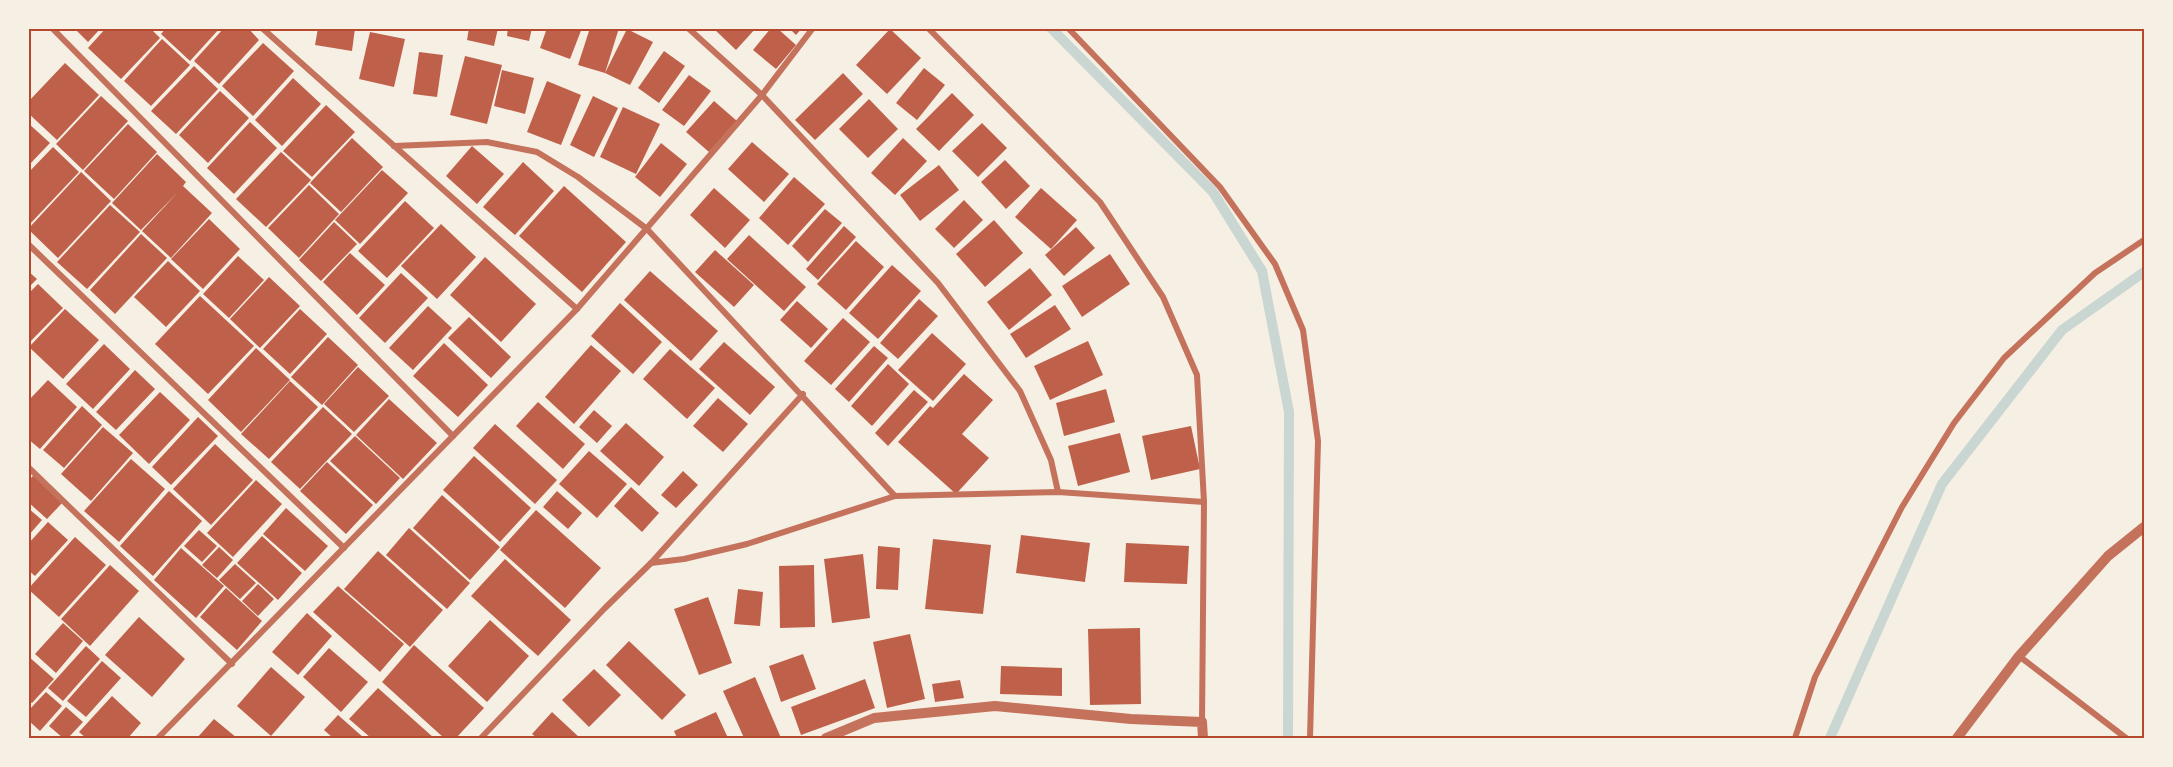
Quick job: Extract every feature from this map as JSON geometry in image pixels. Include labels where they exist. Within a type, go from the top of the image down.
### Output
[{"type":"street","points":[[52,28],[453,436]]},
{"type":"street","points":[[262,28],[577,309]]},
{"type":"street","points":[[688,28],[762,95],[938,283],[1020,391],[1051,460],[1058,492]]},
{"type":"street","points":[[158,738],[577,309],[762,95],[813,28]]},
{"type":"street","points":[[928,28],[1100,202],[1163,297],[1197,375],[1204,502],[1203,738]]},
{"type":"street","points":[[1068,28],[1220,187],[1275,264],[1303,330],[1318,441],[1310,738]]},
{"type":"street","points":[[394,146],[487,142],[537,152],[578,177],[647,229],[895,496]]},
{"type":"street","points":[[1795,738],[1815,677],[1902,507],[1954,423],[2004,358],[2095,273],[2145,240]]},
{"type":"street","points":[[28,244],[344,548]]},
{"type":"street","points":[[480,738],[651,563],[802,394]]},
{"type":"street","points":[[28,467],[232,664]]},
{"type":"street","points":[[651,563],[684,559],[747,544],[895,496],[1058,492],[1204,502]]},
{"type":"street","points":[[1957,738],[2019,656],[2108,556],[2145,527]]},
{"type":"street","points":[[2019,656],[2126,738]]},
{"type":"street","points":[[826,738],[874,718],[995,706],[1131,719],[1202,722]]},
{"type":"building","points":[[74,28],[101,28],[88,42]]},
{"type":"building","points":[[106,28],[150,28],[160,38],[121,79],[88,48]]},
{"type":"building","points":[[166,28],[220,28],[190,61],[161,34]]},
{"type":"building","points":[[224,28],[248,28],[259,40],[219,84],[194,61]]},
{"type":"building","points":[[318,28],[355,28],[352,51],[315,45]]},
{"type":"building","points":[[469,28],[498,28],[494,46],[467,40]]},
{"type":"building","points":[[508,28],[532,28],[529,41],[507,36]]},
{"type":"building","points":[[547,28],[582,28],[570,59],[540,48]]},
{"type":"building","points":[[590,28],[619,28],[605,73],[578,65]]},
{"type":"building","points":[[713,28],[756,28],[736,50]]},
{"type":"building","points":[[771,28],[777,28],[796,45],[776,69],[753,50]]},
{"type":"building","points":[[789,28],[802,28],[796,35]]},
{"type":"building","points":[[627,29],[653,42],[630,85],[605,73]]},
{"type":"building","points":[[890,29],[921,58],[887,94],[856,65]]},
{"type":"building","points":[[370,32],[405,39],[394,87],[359,79]]},
{"type":"building","points":[[162,39],[190,65],[151,106],[124,81]]},
{"type":"building","points":[[263,43],[294,71],[253,116],[222,86]]},
{"type":"building","points":[[664,51],[685,66],[659,103],[638,88]]},
{"type":"building","points":[[419,52],[443,55],[437,97],[413,94]]},
{"type":"building","points":[[465,56],[502,65],[487,124],[450,115]]},
{"type":"building","points":[[65,63],[99,95],[57,140],[28,113],[28,102]]},
{"type":"building","points":[[194,66],[218,89],[176,134],[151,111]]},
{"type":"building","points":[[924,68],[945,85],[917,120],[896,103]]},
{"type":"building","points":[[502,70],[534,78],[525,114],[494,106]]},
{"type":"building","points":[[843,73],[863,94],[815,140],[795,120]]},
{"type":"building","points":[[689,75],[711,91],[684,126],[662,110]]},
{"type":"building","points":[[293,78],[321,104],[282,146],[255,120]]},
{"type":"building","points":[[547,81],[581,95],[561,145],[527,132]]},
{"type":"building","points":[[220,91],[249,118],[208,163],[179,135]]},
{"type":"building","points":[[952,93],[974,115],[939,151],[916,129]]},
{"type":"building","points":[[101,96],[128,121],[83,170],[56,144]]},
{"type":"building","points":[[593,96],[618,108],[594,157],[570,145]]},
{"type":"building","points":[[869,99],[898,129],[868,158],[839,129]]},
{"type":"building","points":[[714,101],[737,121],[709,152],[686,132]]},
{"type":"building","points":[[326,105],[355,132],[312,177],[283,151]]},
{"type":"building","points":[[623,107],[660,124],[636,174],[600,157]]},
{"type":"building","points":[[250,122],[277,148],[234,194],[207,168]]},
{"type":"building","points":[[28,123],[50,143],[28,166]]},
{"type":"building","points":[[982,123],[1007,148],[978,177],[952,151]]},
{"type":"building","points":[[128,124],[157,152],[114,199],[84,171]]},
{"type":"building","points":[[352,138],[383,167],[341,212],[310,183]]},
{"type":"building","points":[[903,138],[927,161],[895,195],[871,173]]},
{"type":"building","points":[[752,142],[789,174],[764,202],[728,169]]},
{"type":"building","points":[[661,143],[687,164],[660,197],[635,177]]},
{"type":"building","points":[[472,146],[504,174],[477,204],[446,176]]},
{"type":"building","points":[[53,147],[79,172],[28,226],[28,173]]},
{"type":"building","points":[[281,152],[311,180],[266,227],[236,199]]},
{"type":"building","points":[[157,154],[186,182],[183,186],[212,213],[171,258],[142,231],[178,192],[141,230],[112,203]]},
{"type":"building","points":[[1005,160],[1030,186],[1006,209],[981,182]]},
{"type":"building","points":[[523,162],[554,191],[515,235],[483,207]]},
{"type":"building","points":[[939,165],[959,190],[920,221],[900,195]]},
{"type":"building","points":[[382,170],[408,193],[360,244],[335,220]]},
{"type":"building","points":[[81,172],[111,201],[58,258],[28,229]]},
{"type":"building","points":[[794,177],[825,204],[788,245],[759,218]]},
{"type":"building","points":[[309,185],[339,214],[299,258],[268,228]]},
{"type":"building","points":[[564,186],[626,242],[582,292],[519,236]]},
{"type":"building","points":[[714,188],[750,220],[725,248],[690,215]]},
{"type":"building","points":[[1041,188],[1077,220],[1051,249],[1015,217]]},
{"type":"building","points":[[964,200],[983,220],[954,248],[935,229]]},
{"type":"building","points":[[405,201],[434,228],[387,278],[358,251]]},
{"type":"building","points":[[110,205],[140,232],[87,289],[57,262]]},
{"type":"building","points":[[825,209],[842,223],[808,262],[792,246]]},
{"type":"building","points":[[209,219],[240,249],[203,289],[171,259]]},
{"type":"building","points":[[994,220],[1023,253],[985,287],[956,254]]},
{"type":"building","points":[[334,222],[357,244],[321,281],[299,260]]},
{"type":"building","points":[[441,224],[476,257],[437,299],[401,266]]},
{"type":"building","points":[[844,226],[856,237],[818,280],[806,269]]},
{"type":"building","points":[[1076,227],[1095,248],[1064,276],[1045,255]]},
{"type":"building","points":[[141,234],[167,258],[115,314],[90,290]]},
{"type":"building","points":[[749,235],[806,287],[784,311],[727,259]]},
{"type":"building","points":[[856,241],[884,267],[846,310],[817,284]]},
{"type":"building","points":[[715,250],[754,285],[734,307],[695,272]]},
{"type":"building","points":[[350,253],[385,285],[357,315],[323,282]]},
{"type":"building","points":[[1110,254],[1130,284],[1082,317],[1062,286]]},
{"type":"building","points":[[238,256],[264,280],[229,318],[203,294]]},
{"type":"building","points":[[485,257],[536,304],[501,342],[450,295]]},
{"type":"building","points":[[168,261],[200,291],[166,327],[134,297]]},
{"type":"building","points":[[892,265],[921,291],[878,339],[849,313]]},
{"type":"building","points":[[1030,268],[1052,295],[1009,330],[987,302]]},
{"type":"building","points":[[28,271],[37,279],[28,288]]},
{"type":"building","points":[[650,271],[718,331],[691,361],[624,300]]},
{"type":"building","points":[[401,273],[428,298],[385,343],[359,318]]},
{"type":"building","points":[[269,277],[300,306],[260,348],[230,319]]},
{"type":"building","points":[[38,284],[63,308],[28,344],[28,294]]},
{"type":"building","points":[[200,296],[254,346],[208,394],[155,344]]},
{"type":"building","points":[[919,299],[938,316],[898,359],[880,343]]},
{"type":"building","points":[[797,301],[828,329],[811,348],[780,320]]},
{"type":"building","points":[[620,303],[662,342],[633,374],[591,336]]},
{"type":"building","points":[[1055,305],[1071,329],[1026,358],[1010,334]]},
{"type":"building","points":[[428,306],[452,328],[413,370],[389,348]]},
{"type":"building","points":[[65,309],[99,340],[63,379],[29,347]]},
{"type":"building","points":[[300,309],[327,334],[290,374],[263,349]]},
{"type":"building","points":[[469,317],[511,357],[491,378],[448,338]]},
{"type":"building","points":[[843,318],[870,342],[831,385],[804,361]]},
{"type":"building","points":[[932,333],[966,364],[933,401],[898,370]]},
{"type":"building","points":[[328,337],[358,365],[322,405],[291,377]]},
{"type":"building","points":[[1088,341],[1103,375],[1050,400],[1034,366]]},
{"type":"building","points":[[724,342],[775,387],[750,415],[699,369]]},
{"type":"building","points":[[444,343],[488,385],[458,417],[413,376]]},
{"type":"building","points":[[104,344],[130,369],[93,409],[66,384]]},
{"type":"building","points":[[591,345],[621,371],[574,424],[545,397]]},
{"type":"building","points":[[874,346],[888,358],[849,402],[835,389]]},
{"type":"building","points":[[256,348],[290,380],[241,432],[208,400]]},
{"type":"building","points":[[670,349],[715,388],[687,419],[643,379]]},
{"type":"building","points":[[888,364],[909,384],[872,426],[851,406]]},
{"type":"building","points":[[358,367],[389,396],[354,432],[324,404]]},
{"type":"building","points":[[135,370],[155,389],[116,430],[96,412]]},
{"type":"building","points":[[964,374],[993,400],[962,434],[989,458],[956,494],[898,442],[930,406],[933,408]]},
{"type":"building","points":[[48,380],[77,407],[40,449],[28,439],[28,401]]},
{"type":"building","points":[[290,381],[318,407],[269,459],[241,434]]},
{"type":"building","points":[[1106,389],[1115,422],[1064,436],[1056,403]]},
{"type":"building","points":[[914,390],[928,402],[888,446],[875,433]]},
{"type":"building","points":[[160,392],[190,420],[149,464],[119,435]]},
{"type":"building","points":[[718,398],[748,424],[723,452],[693,426]]},
{"type":"building","points":[[389,399],[437,443],[403,479],[356,435]]},
{"type":"building","points":[[538,402],[585,444],[563,469],[516,426]]},
{"type":"building","points":[[82,406],[102,425],[64,468],[43,450]]},
{"type":"building","points":[[323,407],[352,434],[300,489],[271,462]]},
{"type":"building","points":[[594,410],[612,426],[597,443],[579,427]]},
{"type":"building","points":[[198,417],[218,436],[171,485],[152,467]]},
{"type":"building","points":[[626,423],[664,457],[639,486],[600,451]]},
{"type":"building","points":[[495,424],[557,480],[535,504],[473,448]]},
{"type":"building","points":[[1191,426],[1200,469],[1151,480],[1142,436]]},
{"type":"building","points":[[103,427],[133,453],[91,501],[61,474]]},
{"type":"building","points":[[1120,433],[1130,472],[1078,486],[1068,446]]},
{"type":"building","points":[[355,436],[400,478],[376,504],[330,461]]},
{"type":"building","points":[[215,444],[253,480],[211,525],[173,489]]},
{"type":"building","points":[[589,451],[627,484],[597,518],[559,484]]},
{"type":"building","points":[[474,456],[531,508],[500,542],[443,490]]},
{"type":"building","points":[[131,459],[165,489],[119,542],[84,511]]},
{"type":"building","points":[[327,462],[373,505],[346,534],[300,491]]},
{"type":"building","points":[[683,471],[698,485],[676,508],[661,495]]},
{"type":"building","points":[[34,475],[63,502],[47,519],[28,502],[28,481]]},
{"type":"building","points":[[256,480],[282,504],[233,557],[207,533]]},
{"type":"building","points":[[631,487],[659,513],[642,532],[614,506]]},
{"type":"building","points":[[169,491],[202,521],[153,576],[120,546]]},
{"type":"building","points":[[557,491],[582,513],[568,529],[543,507]]},
{"type":"building","points":[[442,495],[500,547],[470,580],[413,528]]},
{"type":"building","points":[[28,508],[42,520],[28,536]]},
{"type":"building","points":[[286,508],[328,546],[305,571],[263,534]]},
{"type":"building","points":[[536,510],[601,568],[565,608],[500,550]]},
{"type":"building","points":[[48,522],[68,540],[35,576],[28,570],[28,544]]},
{"type":"building","points":[[409,528],[470,583],[447,609],[386,555]]},
{"type":"building","points":[[199,530],[217,546],[202,562],[184,546]]},
{"type":"building","points":[[1021,535],[1090,543],[1085,582],[1016,573]]},
{"type":"building","points":[[262,536],[302,573],[278,600],[237,563]]},
{"type":"building","points":[[75,537],[106,565],[59,617],[28,589]]},
{"type":"building","points":[[933,539],[991,545],[983,614],[925,609]]},
{"type":"building","points":[[1126,543],[1189,546],[1187,584],[1124,582]]},
{"type":"building","points":[[878,546],[900,548],[898,590],[876,589]]},
{"type":"building","points":[[219,547],[233,560],[217,578],[202,565]]},
{"type":"building","points":[[181,548],[224,586],[196,618],[154,580]]},
{"type":"building","points":[[378,551],[443,610],[410,647],[344,589]]},
{"type":"building","points":[[863,554],[870,618],[832,623],[824,559]]},
{"type":"building","points":[[505,559],[571,620],[538,656],[471,596]]},
{"type":"building","points":[[235,564],[256,583],[240,599],[219,580]]},
{"type":"building","points":[[110,565],[139,591],[90,646],[61,619]]},
{"type":"building","points":[[814,565],[815,627],[780,628],[779,566]]},
{"type":"building","points":[[258,584],[274,599],[258,616],[242,601]]},
{"type":"building","points":[[338,586],[404,644],[380,672],[313,612]]},
{"type":"building","points":[[226,588],[262,621],[237,650],[200,617]]},
{"type":"building","points":[[738,589],[763,592],[760,626],[734,624]]},
{"type":"building","points":[[708,597],[732,663],[699,675],[674,609]]},
{"type":"building","points":[[307,613],[332,636],[298,675],[272,652]]},
{"type":"building","points":[[139,617],[185,659],[152,697],[105,655]]},
{"type":"building","points":[[490,620],[529,656],[487,702],[448,666]]},
{"type":"building","points":[[63,623],[83,641],[56,673],[35,654]]},
{"type":"building","points":[[1140,628],[1141,704],[1090,705],[1088,629]]},
{"type":"building","points":[[910,634],[925,699],[887,708],[873,642]]},
{"type":"building","points":[[629,641],[686,695],[662,720],[606,665]]},
{"type":"building","points":[[414,645],[484,708],[456,738],[444,738],[382,682]]},
{"type":"building","points":[[86,646],[100,659],[63,701],[48,688]]},
{"type":"building","points":[[329,648],[368,682],[341,712],[303,677]]},
{"type":"building","points":[[803,654],[816,689],[781,702],[769,666]]},
{"type":"building","points":[[28,656],[54,679],[32,703],[28,701]]},
{"type":"building","points":[[102,661],[121,678],[86,717],[67,701]]},
{"type":"building","points":[[1001,666],[1062,668],[1062,696],[1000,694]]},
{"type":"building","points":[[271,667],[305,697],[271,736],[237,706]]},
{"type":"building","points":[[594,669],[621,695],[589,727],[562,700]]},
{"type":"building","points":[[755,677],[781,738],[744,738],[723,691]]},
{"type":"building","points":[[865,679],[875,708],[801,735],[791,707]]},
{"type":"building","points":[[960,680],[964,698],[935,702],[932,684]]},
{"type":"building","points":[[378,688],[434,738],[371,738],[349,719]]},
{"type":"building","points":[[46,692],[62,706],[40,731],[28,720],[28,711]]},
{"type":"building","points":[[112,696],[141,723],[128,738],[86,738],[79,732]]},
{"type":"building","points":[[66,707],[83,722],[68,738],[63,738],[49,726]]},
{"type":"building","points":[[552,712],[580,738],[537,738],[532,734]]},
{"type":"building","points":[[716,712],[728,738],[677,738],[674,731]]},
{"type":"building","points":[[338,715],[364,738],[333,738],[324,730]]},
{"type":"building","points":[[214,719],[237,738],[197,738]]},
{"type":"waterway","points":[[1051,28],[1213,192],[1262,271],[1289,412],[1288,738]]},
{"type":"waterway","points":[[1830,738],[1942,484],[2062,330],[2144,272]]}]
